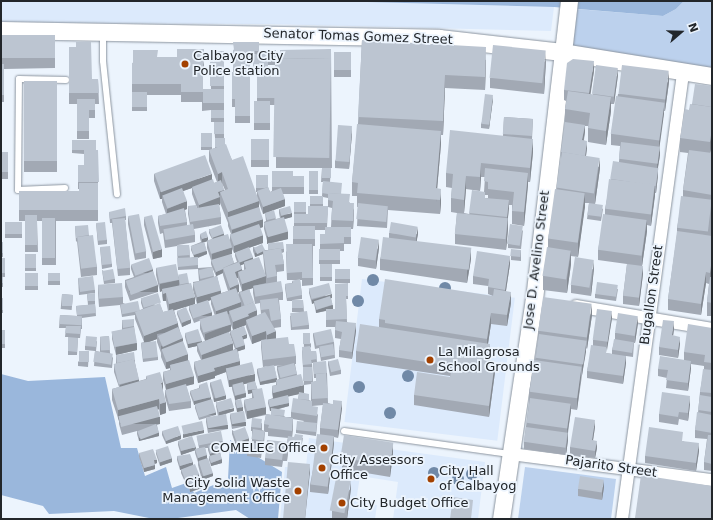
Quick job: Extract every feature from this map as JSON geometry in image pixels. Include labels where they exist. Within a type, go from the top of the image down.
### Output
[{"type":"main road","name":"Jose D. Avelino Street","points":[[501,519],[511,454],[541,300],[562,52],[568,9]]},
{"type":"main road","name":"Senator Tomas Gomez Street","points":[[1,30],[438,38],[562,52],[712,76]]},
{"type":"street","name":"Bugallon Street","points":[[622,519],[683,71]]},
{"type":"street","points":[[564,304],[712,329]]},
{"type":"street","name":"Pajarito Street","points":[[511,454],[712,480]]},
{"type":"lane","points":[[103,31],[103,61],[117,194]]},
{"type":"lane","points":[[65,188],[18,190],[19,79],[66,80]]},
{"type":"lane","points":[[344,431],[511,454]]},
{"type":"shaded area","points":[[1,1],[684,1],[676,9],[663,16],[554,7],[367,2]]},
{"type":"shaded area","points":[[684,1],[712,1],[712,68],[573,47],[576,9],[663,16],[676,9]]},
{"type":"shaded area","points":[[1,2],[367,2],[554,7],[551,31],[269,24],[1,23]]},
{"type":"shaded area","name":"La Milagrosa School Grounds","points":[[362,279],[515,298],[497,441],[344,422]]},
{"type":"shaded area","points":[[1,374],[28,381],[105,377],[121,448],[137,448],[145,476],[166,467],[172,488],[189,482],[194,493],[228,479],[230,440],[282,472],[278,519],[250,519],[236,510],[178,518],[149,518],[114,511],[49,514],[43,506],[1,495]]},
{"type":"shaded area","name":"City Hall of Calbayog","points":[[309,438],[485,462],[478,519],[393,519],[398,482],[360,476],[356,502],[377,505],[375,519],[280,519],[285,467],[306,467]]},
{"type":"shaded area","points":[[525,467],[616,479],[611,519],[518,519]]},
{"type":"building","points":[[1,35],[55,35],[55,58],[1,58]]},
{"type":"building","points":[[362,40],[486,47],[485,77],[445,75],[443,121],[358,117]]},
{"type":"building","points":[[76,42],[91,42],[92,79],[98,79],[99,93],[69,93],[69,47],[76,47]]},
{"type":"building","points":[[233,42],[259,42],[259,51],[234,50]]},
{"type":"building","points":[[493,45],[546,51],[542,83],[490,78]]},
{"type":"building","points":[[177,49],[204,49],[204,64],[133,63],[133,50],[158,50],[157,57],[177,57]]},
{"type":"building","points":[[331,49],[331,59],[280,58],[280,50]]},
{"type":"building","points":[[233,50],[250,50],[250,69],[233,69]]},
{"type":"building","points":[[260,50],[276,50],[276,58],[268,58],[268,67],[253,67],[253,55],[260,55]]},
{"type":"building","points":[[210,51],[224,51],[224,86],[210,86]]},
{"type":"building","points":[[334,52],[351,52],[351,70],[334,70]]},
{"type":"building","points":[[275,58],[331,59],[329,158],[273,157]]},
{"type":"building","points":[[573,59],[594,61],[589,93],[564,90],[567,63]]},
{"type":"building","points":[[132,63],[203,63],[203,92],[181,92],[181,84],[132,84]]},
{"type":"building","points":[[1,64],[4,64],[4,95],[1,95]]},
{"type":"building","points":[[596,65],[618,68],[614,97],[592,94]]},
{"type":"building","points":[[622,65],[669,71],[665,100],[618,94]]},
{"type":"building","points":[[257,71],[275,71],[275,98],[257,98]]},
{"type":"building","points":[[232,72],[250,72],[250,116],[235,116],[235,99],[232,99]]},
{"type":"building","points":[[24,81],[57,81],[57,161],[24,161]]},
{"type":"building","points":[[695,84],[712,86],[712,107],[692,104]]},
{"type":"building","points":[[203,89],[224,89],[224,103],[203,103]]},
{"type":"building","points":[[568,91],[611,97],[606,131],[588,128],[590,113],[565,109]]},
{"type":"building","points":[[132,92],[147,92],[147,107],[132,107]]},
{"type":"building","points":[[485,94],[493,95],[489,125],[481,124]]},
{"type":"building","points":[[616,96],[665,103],[659,140],[611,134]]},
{"type":"building","points":[[1,99],[2,99],[1,123]]},
{"type":"building","points":[[77,99],[95,99],[95,110],[89,110],[89,131],[77,131]]},
{"type":"building","points":[[254,101],[270,101],[270,123],[254,123]]},
{"type":"building","points":[[690,104],[712,107],[710,142],[680,138],[685,109],[689,110]]},
{"type":"building","points":[[211,110],[224,110],[224,118],[211,118]]},
{"type":"building","points":[[504,117],[533,119],[532,136],[503,134]]},
{"type":"building","points":[[214,122],[224,122],[224,134],[214,134]]},
{"type":"building","points":[[565,122],[585,125],[582,140],[587,141],[585,156],[561,152]]},
{"type":"building","points":[[357,124],[441,131],[436,188],[441,189],[440,200],[357,193],[358,183],[352,182]]},
{"type":"building","points":[[338,125],[352,126],[349,162],[335,161]]},
{"type":"building","points":[[1,127],[2,127],[1,146]]},
{"type":"building","points":[[450,130],[533,139],[530,168],[481,163],[480,177],[466,176],[464,200],[451,198],[453,174],[446,173]]},
{"type":"building","points":[[201,133],[212,133],[212,147],[201,147]]},
{"type":"building","points":[[215,138],[225,138],[225,145],[215,147]]},
{"type":"building","points":[[251,139],[269,139],[269,160],[251,160]]},
{"type":"building","points":[[72,140],[96,140],[96,150],[72,150]]},
{"type":"building","points":[[621,142],[660,147],[658,164],[619,159]]},
{"type":"building","points":[[226,144],[232,160],[243,156],[259,201],[228,212],[220,192],[228,189],[222,172],[218,174],[209,150]]},
{"type":"building","points":[[84,150],[98,150],[99,182],[78,182],[78,165],[84,165]]},
{"type":"building","points":[[689,150],[712,153],[712,195],[683,190]]},
{"type":"building","points":[[1,152],[8,152],[8,172],[1,172]]},
{"type":"building","points":[[562,152],[600,158],[594,194],[556,188]]},
{"type":"building","points":[[205,155],[212,174],[161,192],[154,173]]},
{"type":"building","points":[[613,161],[658,168],[656,186],[610,179]]},
{"type":"building","points":[[322,168],[331,168],[331,178],[322,178]]},
{"type":"building","points":[[485,168],[528,173],[524,212],[512,211],[514,192],[488,189],[488,182],[484,181]]},
{"type":"building","points":[[272,171],[293,171],[293,176],[304,176],[304,187],[272,187]]},
{"type":"building","points":[[309,171],[318,171],[318,190],[309,190]]},
{"type":"building","points":[[256,175],[268,175],[268,187],[256,188]]},
{"type":"building","points":[[213,179],[214,183],[221,180],[224,190],[218,192],[220,197],[199,205],[192,187]]},
{"type":"building","points":[[609,179],[655,185],[651,214],[605,209]]},
{"type":"building","points":[[323,181],[342,183],[341,194],[322,193]]},
{"type":"building","points":[[79,183],[98,183],[98,210],[19,210],[19,191],[79,191]]},
{"type":"building","points":[[268,187],[270,192],[281,188],[285,199],[263,207],[257,191]]},
{"type":"building","points":[[182,188],[187,201],[167,209],[162,196]]},
{"type":"building","points":[[555,189],[585,193],[578,243],[548,239]]},
{"type":"building","points":[[472,190],[485,192],[485,198],[509,200],[507,217],[469,213]]},
{"type":"building","points":[[328,193],[350,194],[349,203],[354,203],[353,221],[331,220],[333,201],[328,200]]},
{"type":"building","points":[[310,196],[323,196],[323,204],[310,204]]},
{"type":"building","points":[[681,196],[712,200],[708,232],[677,228]]},
{"type":"building","points":[[294,202],[306,202],[306,212],[294,212]]},
{"type":"building","points":[[358,203],[388,206],[386,222],[356,219]]},
{"type":"building","points":[[589,203],[603,205],[601,217],[587,215]]},
{"type":"building","points":[[219,204],[221,217],[190,222],[188,206],[196,205],[197,208]]},
{"type":"building","points":[[290,206],[292,213],[281,216],[279,209]]},
{"type":"building","points":[[308,206],[328,206],[328,214],[308,214]]},
{"type":"building","points":[[259,207],[263,219],[232,230],[228,217]]},
{"type":"building","points":[[125,208],[126,216],[110,219],[109,212]]},
{"type":"building","points":[[184,208],[187,222],[160,226],[158,216]]},
{"type":"building","points":[[274,210],[276,218],[267,220],[265,213]]},
{"type":"building","points":[[457,213],[508,218],[506,239],[455,234]]},
{"type":"building","points":[[139,214],[146,251],[135,253],[128,216]]},
{"type":"building","points":[[294,214],[327,214],[327,223],[294,223]]},
{"type":"building","points":[[603,214],[647,220],[642,256],[598,250]]},
{"type":"building","points":[[25,215],[37,215],[37,245],[25,245]]},
{"type":"building","points":[[152,215],[162,249],[153,252],[144,217]]},
{"type":"building","points":[[284,217],[288,231],[268,237],[264,223]]},
{"type":"building","points":[[42,218],[55,218],[55,258],[42,258]]},
{"type":"building","points":[[125,218],[130,268],[117,269],[112,219]]},
{"type":"building","points":[[5,222],[22,222],[22,234],[5,234]]},
{"type":"building","points":[[105,222],[107,240],[98,241],[96,223]]},
{"type":"building","points":[[391,222],[418,227],[416,238],[389,233]]},
{"type":"building","points":[[193,224],[195,235],[165,240],[163,229]]},
{"type":"building","points":[[259,224],[263,235],[234,246],[230,235]]},
{"type":"building","points":[[510,224],[523,226],[520,246],[507,244]]},
{"type":"building","points":[[88,225],[89,235],[76,238],[75,226]]},
{"type":"building","points":[[221,225],[224,233],[212,238],[209,230]]},
{"type":"building","points":[[1,226],[2,226],[1,237]]},
{"type":"building","points":[[293,226],[315,226],[315,239],[293,239]]},
{"type":"building","points":[[325,227],[351,227],[351,237],[344,237],[344,243],[320,244],[320,234],[325,234]]},
{"type":"building","points":[[206,231],[208,237],[202,239],[200,234]]},
{"type":"building","points":[[677,231],[712,236],[710,273],[706,272],[701,304],[668,299]]},
{"type":"building","points":[[228,234],[232,247],[211,254],[207,240]]},
{"type":"building","points":[[93,235],[97,267],[81,269],[77,237]]},
{"type":"building","points":[[361,237],[379,240],[375,261],[358,258]]},
{"type":"building","points":[[383,237],[471,248],[469,270],[380,259]]},
{"type":"building","points":[[1,242],[3,242],[3,253],[1,253]]},
{"type":"building","points":[[204,242],[207,251],[193,255],[191,246]]},
{"type":"building","points":[[283,242],[284,249],[268,250],[268,243]]},
{"type":"building","points":[[262,244],[265,250],[257,254],[254,248]]},
{"type":"building","points":[[286,244],[312,244],[313,278],[302,278],[302,272],[287,273]]},
{"type":"building","points":[[177,245],[189,245],[190,255],[177,256]]},
{"type":"building","points":[[110,246],[112,264],[102,265],[100,247]]},
{"type":"building","points":[[249,247],[253,257],[239,263],[235,253]]},
{"type":"building","points":[[547,247],[571,251],[566,279],[542,276]]},
{"type":"building","points":[[281,248],[284,264],[275,265],[277,276],[267,278],[263,251]]},
{"type":"building","points":[[319,249],[340,249],[340,260],[319,260]]},
{"type":"building","points":[[511,249],[521,250],[520,257],[510,256]]},
{"type":"building","points":[[477,251],[510,256],[505,290],[488,287],[489,279],[473,276]]},
{"type":"building","points":[[25,254],[36,254],[36,268],[25,268]]},
{"type":"building","points":[[231,254],[234,263],[216,272],[211,260]]},
{"type":"building","points":[[198,257],[198,265],[178,267],[177,258]]},
{"type":"building","points":[[259,257],[266,276],[242,284],[238,272],[246,269],[244,262]]},
{"type":"building","points":[[575,257],[594,260],[589,288],[571,285]]},
{"type":"building","points":[[1,258],[5,258],[5,273],[1,273]]},
{"type":"building","points":[[149,258],[153,269],[135,276],[131,264]]},
{"type":"building","points":[[239,262],[242,269],[235,272],[239,284],[230,288],[223,268]]},
{"type":"building","points":[[176,264],[179,280],[159,284],[156,268]]},
{"type":"building","points":[[320,264],[332,264],[332,277],[320,277]]},
{"type":"building","points":[[627,264],[643,266],[639,298],[623,296]]},
{"type":"building","points":[[212,267],[214,276],[200,279],[198,270]]},
{"type":"building","points":[[113,269],[115,279],[104,281],[102,271]]},
{"type":"building","points":[[335,269],[350,269],[350,279],[335,279]]},
{"type":"building","points":[[153,271],[158,285],[131,295],[126,281]]},
{"type":"building","points":[[25,273],[38,273],[38,286],[25,286]]},
{"type":"building","points":[[48,273],[60,273],[60,281],[48,281]]},
{"type":"building","points":[[187,273],[189,283],[180,285],[178,275]]},
{"type":"building","points":[[93,276],[95,290],[80,292],[78,278]]},
{"type":"building","points":[[217,276],[221,290],[197,297],[193,283]]},
{"type":"building","points":[[1,277],[3,277],[3,283],[1,283]]},
{"type":"building","points":[[710,277],[712,277],[712,303],[707,302]]},
{"type":"building","points":[[300,279],[302,295],[287,298],[285,284],[293,283],[292,281]]},
{"type":"building","points":[[385,279],[493,296],[494,289],[511,292],[507,315],[491,313],[487,339],[385,323],[385,320],[379,319]]},
{"type":"building","points":[[281,281],[283,292],[255,297],[253,286]]},
{"type":"building","points":[[597,282],[618,285],[616,297],[595,294]]},
{"type":"building","points":[[122,283],[123,297],[99,299],[98,285]]},
{"type":"building","points":[[191,283],[195,297],[169,304],[166,293],[163,294],[162,289]]},
{"type":"building","points":[[329,283],[332,294],[312,299],[309,288]]},
{"type":"building","points":[[348,283],[348,296],[335,295],[335,284]]},
{"type":"building","points":[[236,288],[241,302],[216,311],[211,297]]},
{"type":"building","points":[[249,289],[254,302],[245,306],[240,293]]},
{"type":"building","points":[[95,293],[95,301],[88,301],[87,294]]},
{"type":"building","points":[[158,293],[161,303],[144,308],[141,298]]},
{"type":"building","points":[[62,294],[73,295],[72,306],[62,306]]},
{"type":"building","points":[[335,295],[346,295],[347,319],[326,320],[326,309],[335,309]]},
{"type":"building","points":[[330,296],[333,305],[317,310],[314,301]]},
{"type":"building","points":[[543,297],[592,304],[587,337],[538,331]]},
{"type":"building","points":[[1,298],[3,298],[3,310],[1,310]]},
{"type":"building","points":[[278,298],[281,319],[271,321],[269,309],[261,310],[260,300]]},
{"type":"building","points":[[208,300],[212,312],[193,319],[189,306]]},
{"type":"building","points":[[292,300],[303,300],[303,308],[292,308]]},
{"type":"building","points":[[138,301],[140,311],[122,314],[120,304]]},
{"type":"building","points":[[254,302],[257,310],[248,314],[249,316],[233,322],[229,311]]},
{"type":"building","points":[[160,303],[163,312],[173,309],[178,323],[144,336],[135,312]]},
{"type":"building","points":[[95,304],[96,313],[77,315],[76,306]]},
{"type":"building","points":[[186,307],[191,319],[182,323],[177,311]]},
{"type":"building","points":[[597,309],[612,311],[608,342],[593,340]]},
{"type":"building","points":[[227,311],[231,324],[203,333],[199,319]]},
{"type":"building","points":[[307,311],[309,325],[292,327],[290,313]]},
{"type":"building","points":[[265,312],[276,331],[267,335],[266,331],[252,336],[246,320]]},
{"type":"building","points":[[618,313],[638,316],[635,336],[615,333]]},
{"type":"building","points":[[60,315],[82,316],[81,325],[60,324]]},
{"type":"building","points":[[134,319],[134,326],[123,328],[122,320]]},
{"type":"building","points":[[663,320],[674,321],[672,335],[680,337],[678,350],[659,347]]},
{"type":"building","points":[[336,321],[356,323],[352,352],[339,350],[342,332],[335,330]]},
{"type":"building","points":[[360,324],[490,344],[487,360],[495,361],[489,406],[414,395],[417,372],[450,377],[452,366],[356,351]]},
{"type":"building","points":[[688,324],[712,328],[712,363],[704,362],[705,355],[684,352]]},
{"type":"building","points":[[66,326],[81,326],[80,334],[65,333]]},
{"type":"building","points":[[244,326],[247,334],[242,336],[245,345],[236,348],[230,331]]},
{"type":"building","points":[[134,327],[137,343],[114,347],[111,331]]},
{"type":"building","points":[[178,327],[183,338],[163,347],[158,336]]},
{"type":"building","points":[[198,329],[202,341],[188,344],[185,333]]},
{"type":"building","points":[[331,329],[334,342],[316,346],[313,333]]},
{"type":"building","points":[[1,330],[5,330],[5,344],[1,344]]},
{"type":"building","points":[[229,332],[233,343],[201,355],[197,344]]},
{"type":"building","points":[[303,333],[310,333],[310,344],[303,344]]},
{"type":"building","points":[[539,334],[587,341],[583,364],[536,358]]},
{"type":"building","points":[[86,336],[97,337],[96,347],[85,346]]},
{"type":"building","points":[[109,336],[110,350],[101,351],[100,337]]},
{"type":"building","points":[[68,337],[78,338],[77,352],[68,351]]},
{"type":"building","points":[[288,337],[289,344],[294,344],[296,356],[263,360],[261,340]]},
{"type":"building","points":[[614,339],[634,342],[632,353],[612,350]]},
{"type":"building","points":[[156,341],[158,357],[143,359],[141,343]]},
{"type":"building","points":[[183,341],[188,354],[167,362],[162,349]]},
{"type":"building","points":[[333,344],[335,355],[321,357],[319,346]]},
{"type":"building","points":[[591,345],[606,347],[606,353],[626,356],[623,376],[587,371]]},
{"type":"building","points":[[310,346],[311,351],[316,351],[317,359],[311,360],[312,364],[303,365],[302,347]]},
{"type":"building","points":[[237,349],[240,361],[214,368],[215,371],[198,376],[194,362]]},
{"type":"building","points":[[79,351],[89,351],[89,362],[79,362]]},
{"type":"building","points":[[95,351],[113,354],[111,365],[93,362]]},
{"type":"building","points":[[134,352],[135,360],[117,363],[116,355]]},
{"type":"building","points":[[660,356],[691,361],[688,383],[666,380],[668,370],[658,369]]},
{"type":"building","points":[[134,359],[139,379],[119,384],[114,364]]},
{"type":"building","points":[[338,359],[341,370],[331,372],[328,362]]},
{"type":"building","points":[[189,360],[194,376],[166,384],[163,372],[171,370],[170,365]]},
{"type":"building","points":[[534,360],[582,367],[577,398],[530,392]]},
{"type":"building","points":[[326,361],[327,373],[314,374],[313,362]]},
{"type":"building","points":[[252,362],[255,374],[229,380],[226,369]]},
{"type":"building","points":[[294,363],[297,374],[280,378],[278,367]]},
{"type":"building","points":[[274,365],[277,378],[260,381],[257,369]]},
{"type":"building","points":[[303,367],[312,367],[312,381],[303,381]]},
{"type":"building","points":[[703,369],[712,370],[712,393],[700,392]]},
{"type":"building","points":[[160,372],[166,402],[160,404],[159,399],[118,410],[112,389],[147,379],[146,376]]},
{"type":"building","points":[[326,373],[328,398],[312,399],[311,382],[316,381],[316,374]]},
{"type":"building","points":[[301,374],[304,385],[273,393],[272,386],[277,385],[276,380]]},
{"type":"building","points":[[221,379],[226,395],[215,398],[210,382]]},
{"type":"building","points":[[255,381],[257,389],[248,390],[247,383]]},
{"type":"building","points":[[207,382],[211,397],[194,401],[190,391],[200,388],[199,385]]},
{"type":"building","points":[[243,382],[246,393],[235,395],[232,385]]},
{"type":"building","points":[[186,384],[191,401],[169,404],[165,390]]},
{"type":"building","points":[[262,388],[266,407],[247,411],[244,400],[254,398],[252,390]]},
{"type":"building","points":[[299,392],[309,394],[309,400],[298,399]]},
{"type":"building","points":[[662,392],[690,396],[688,413],[679,412],[678,417],[659,414]]},
{"type":"building","points":[[288,395],[289,403],[270,407],[268,400]]},
{"type":"building","points":[[700,395],[712,397],[712,412],[698,410]]},
{"type":"building","points":[[231,398],[234,408],[219,412],[216,403]]},
{"type":"building","points":[[293,398],[312,401],[312,406],[318,407],[317,416],[291,412]]},
{"type":"building","points":[[530,398],[571,404],[567,428],[527,423]]},
{"type":"building","points":[[212,399],[216,412],[199,418],[195,404]]},
{"type":"building","points":[[241,399],[243,407],[237,408],[235,400]]},
{"type":"building","points":[[333,400],[342,401],[338,430],[320,428],[323,403],[333,404]]},
{"type":"building","points":[[157,406],[160,417],[121,427],[118,416]]},
{"type":"building","points":[[271,408],[285,410],[284,416],[271,415]]},
{"type":"building","points":[[244,411],[246,422],[232,424],[230,413]]},
{"type":"building","points":[[697,412],[712,415],[712,433],[695,430]]},
{"type":"building","points":[[226,414],[228,425],[208,428],[206,417]]},
{"type":"building","points":[[266,414],[293,418],[292,431],[268,428],[269,425],[264,424]]},
{"type":"building","points":[[575,417],[595,420],[592,440],[597,441],[595,451],[570,447]]},
{"type":"building","points":[[252,418],[262,419],[261,428],[251,427]]},
{"type":"building","points":[[202,421],[204,430],[184,434],[182,426]]},
{"type":"building","points":[[297,421],[317,423],[316,432],[296,430]]},
{"type":"building","points":[[156,424],[159,432],[141,440],[137,431]]},
{"type":"building","points":[[178,426],[181,435],[166,441],[162,431]]},
{"type":"building","points":[[245,427],[249,438],[237,443],[233,431]]},
{"type":"building","points":[[526,427],[568,433],[566,448],[524,442]]},
{"type":"building","points":[[649,427],[683,432],[682,441],[699,443],[696,463],[645,456]]},
{"type":"building","points":[[253,429],[265,431],[263,441],[251,439]]},
{"type":"building","points":[[221,431],[223,441],[198,446],[196,436]]},
{"type":"building","points":[[295,434],[303,435],[301,446],[288,444],[287,442],[288,436],[294,437]]},
{"type":"building","name":"City Assessors Office","points":[[317,434],[334,436],[328,487],[311,485]]},
{"type":"building","points":[[344,435],[393,443],[390,466],[340,458]]},
{"type":"building","points":[[708,435],[712,435],[712,464],[704,462]]},
{"type":"building","points":[[192,436],[196,447],[181,451],[178,441]]},
{"type":"building","points":[[267,440],[288,442],[287,454],[283,453],[282,460],[265,458]]},
{"type":"building","points":[[248,442],[263,444],[261,454],[247,453]]},
{"type":"building","points":[[218,443],[220,451],[210,453],[208,445]]},
{"type":"building","points":[[168,446],[172,458],[160,462],[156,450]]},
{"type":"building","points":[[205,447],[207,455],[198,458],[195,449]]},
{"type":"building","points":[[153,449],[157,460],[154,460],[155,465],[144,468],[139,453]]},
{"type":"building","points":[[220,453],[222,459],[211,463],[209,456]]},
{"type":"building","points":[[190,454],[193,462],[180,466],[177,456]]},
{"type":"building","points":[[208,458],[213,473],[203,476],[198,461]]},
{"type":"building","points":[[288,462],[310,464],[305,519],[283,519]]},
{"type":"building","points":[[195,464],[199,474],[185,480],[181,470]]},
{"type":"building","points":[[641,475],[712,486],[712,519],[635,518]]},
{"type":"building","points":[[580,476],[604,480],[602,493],[578,489]]},
{"type":"building","points":[[200,477],[202,484],[190,487],[188,480]]},
{"type":"building","name":"City Budget Office","points":[[336,478],[351,481],[344,513],[330,510]]},
{"type":"building","points":[[453,497],[473,500],[471,519],[450,519]]},
{"type":"place","name":"Calbayog City Police station","points":[[185,64]]},
{"type":"place","name":"La Milagrosa School Grounds","points":[[430,360]]},
{"type":"place","name":"COMELEC Office","points":[[324,448]]},
{"type":"place","name":"City Assessors Office","points":[[322,468]]},
{"type":"place","name":"City Hall of Calbayog","points":[[431,479]]},
{"type":"place","name":"City Solid Waste Management Office","points":[[298,491]]},
{"type":"place","name":"City Budget Office","points":[[342,503]]}]
